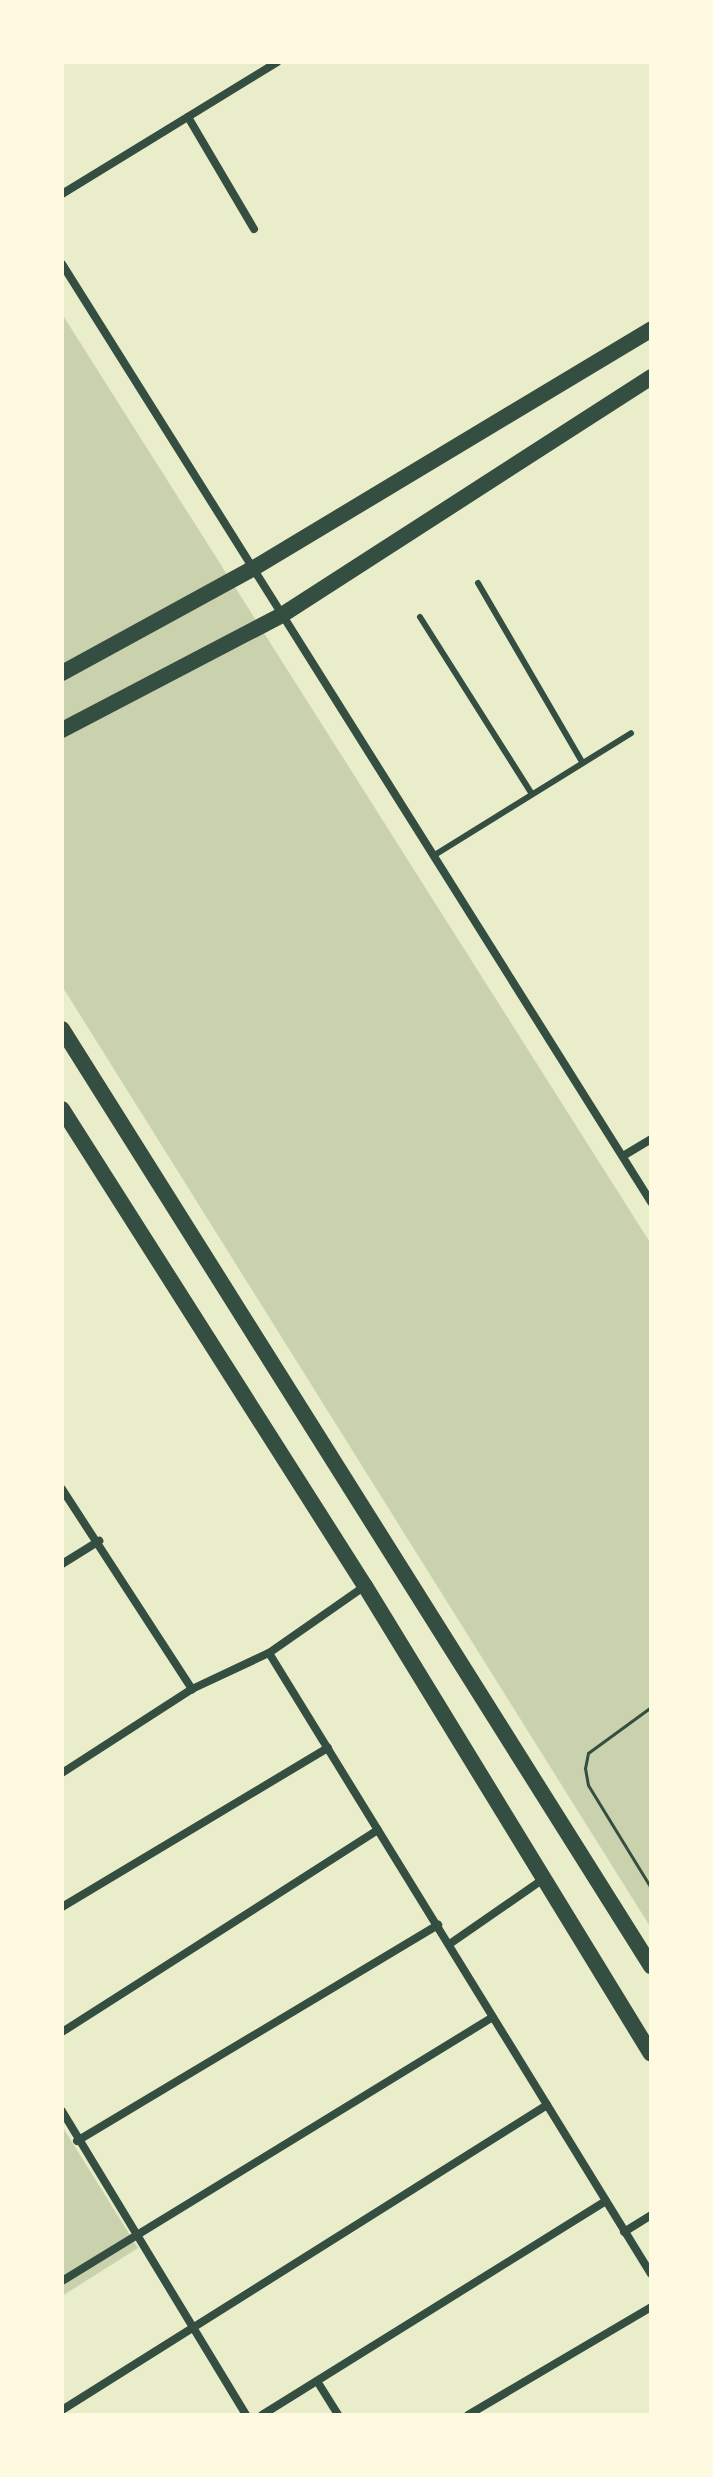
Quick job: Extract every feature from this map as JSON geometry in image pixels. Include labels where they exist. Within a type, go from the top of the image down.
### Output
[{"type":"main road","points":[[62,673],[254,568],[651,329]]},
{"type":"main road","points":[[62,730],[282,615],[651,377]]},
{"type":"main road","points":[[62,1029],[651,1966]]},
{"type":"main road","points":[[62,1109],[365,1586],[542,1880],[648,2044]]},
{"type":"street","points":[[62,194],[277,62]]},
{"type":"street","points":[[188,117],[254,229]]},
{"type":"street","points":[[62,264],[651,1202]]},
{"type":"street","points":[[623,1156],[651,1139]]},
{"type":"street","points":[[62,1489],[99,1541],[192,1689]]},
{"type":"street","points":[[62,1564],[99,1541]]},
{"type":"street","points":[[62,1773],[192,1689],[269,1653],[365,1586]]},
{"type":"street","points":[[269,1653],[451,1943],[651,2274]]},
{"type":"street","points":[[62,1907],[328,1748]]},
{"type":"street","points":[[62,2032],[378,1830]]},
{"type":"street","points":[[451,1943],[542,1880]]},
{"type":"street","points":[[77,2141],[438,1925]]},
{"type":"street","points":[[62,2281],[493,2017]]},
{"type":"street","points":[[62,2410],[547,2105]]},
{"type":"street","points":[[62,2111],[77,2141],[195,2327],[246,2415]]},
{"type":"street","points":[[262,2415],[606,2201]]},
{"type":"street","points":[[624,2232],[651,2215]]},
{"type":"street","points":[[468,2415],[651,2307]]},
{"type":"street","points":[[317,2381],[338,2415]]},
{"type":"lane","points":[[478,583],[582,762]]},
{"type":"lane","points":[[420,617],[532,794]]},
{"type":"lane","points":[[433,856],[631,733]]},
{"type":"path","points":[[651,1707],[588,1753],[585,1768],[588,1785],[651,1888]]},
{"type":"green space","points":[[62,314],[651,1244],[651,1928],[62,986]]},
{"type":"green space","points":[[62,2126],[138,2248],[62,2296]]}]
